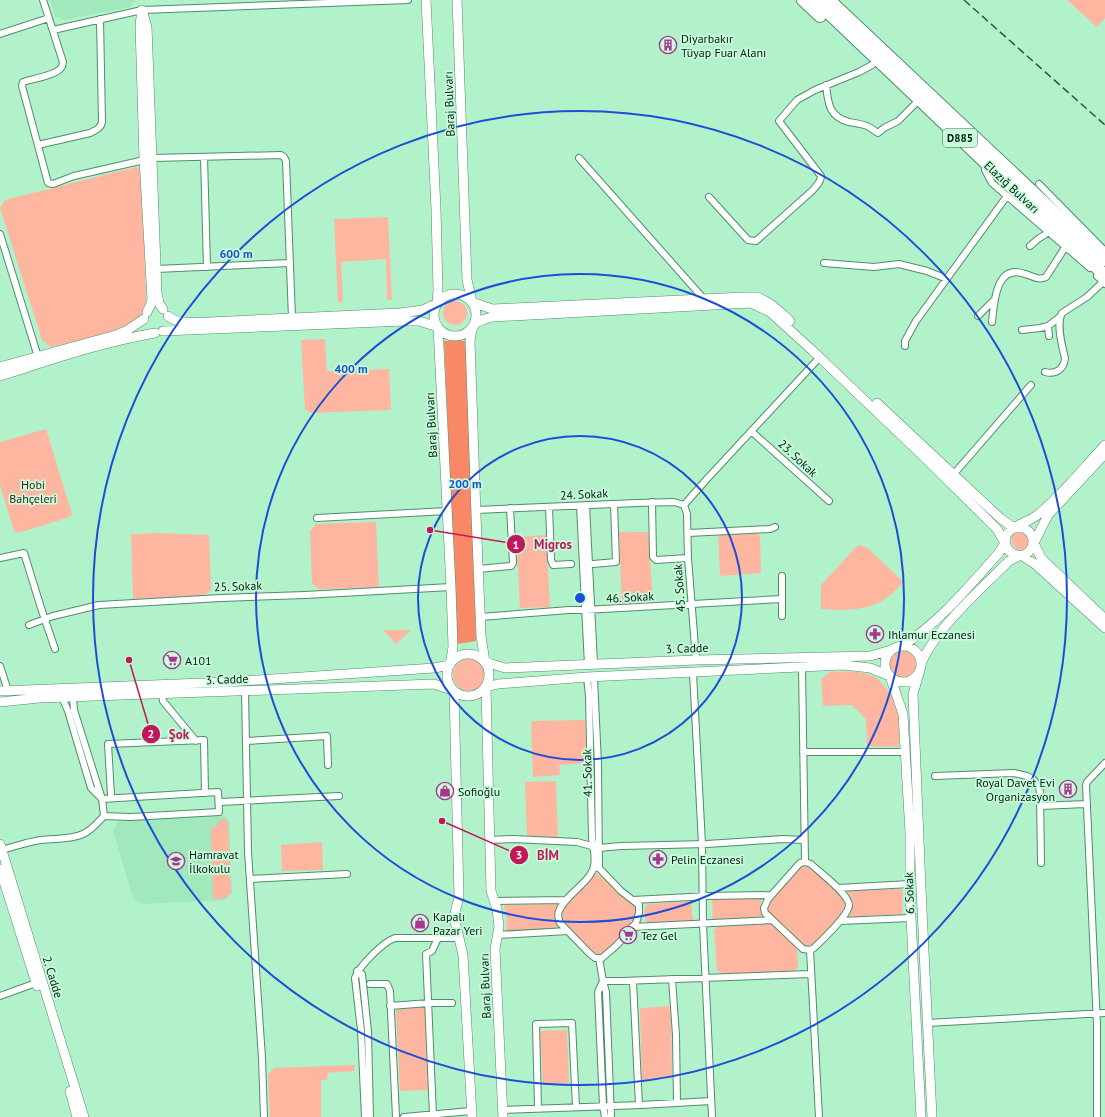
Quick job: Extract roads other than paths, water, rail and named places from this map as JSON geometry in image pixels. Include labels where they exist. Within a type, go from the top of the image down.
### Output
[{"type":"highway","points":[[803,0],[985,170],[1028,203]]},
{"type":"highway","name":"Elazığ Bulvarı","points":[[815,0],[1028,203],[1079,249],[1104,281]]},
{"type":"highway","name":"Elazığ Bulvarı","points":[[829,0],[1105,260]]},
{"type":"highway","points":[[840,0],[969,124],[996,156]]},
{"type":"main road","points":[[142,0],[142,10],[147,27],[148,158],[152,299],[145,315],[145,327],[151,332],[419,321],[438,327],[448,335],[455,336],[461,335],[472,328],[478,321],[492,317],[751,303],[770,312],[820,357],[997,529],[1009,551],[1035,564],[1105,628]]},
{"type":"main road","name":"Baraj Bulvarı","points":[[426,0],[436,216],[437,303]]},
{"type":"main road","name":"Baraj Bulvarı","points":[[457,0],[467,280],[472,302]]},
{"type":"main road","points":[[148,158],[157,292],[159,303],[176,321],[292,318],[414,312],[423,310],[437,303],[448,295],[455,294],[462,295],[472,302],[476,315],[470,341],[480,617],[481,636],[485,662],[488,668],[489,681],[486,687],[474,696],[460,695],[450,685],[447,678],[450,665],[460,656],[467,654],[474,655],[485,662]]},
{"type":"main road","points":[[472,302],[492,309],[703,298],[744,297],[757,298],[767,302],[778,310],[1000,518],[1014,528],[1024,528],[1028,530],[1041,558],[1105,619]]},
{"type":"main road","points":[[437,303],[434,315],[438,327]]},
{"type":"main road","points":[[0,367],[116,335],[126,331],[154,308],[166,312]]},
{"type":"main road","points":[[0,376],[123,339],[159,332],[168,324],[166,312]]},
{"type":"main road","name":"Baraj Bulvarı","points":[[438,327],[451,587],[453,647],[450,665]]},
{"type":"main road","points":[[902,646],[913,649],[917,653],[921,667],[914,678],[904,682],[899,682],[890,676],[885,666],[891,650],[902,646],[934,623],[998,554],[1005,544],[1007,534],[1014,528],[1036,516],[1105,445]]},
{"type":"main road","points":[[1021,556],[1030,551],[1048,515],[1105,454]]},
{"type":"main road","name":"6. Sokak","points":[[932,1117],[913,694],[925,655],[931,644],[945,627],[1009,561],[1021,556]]},
{"type":"main road","name":"3. Cadde","points":[[485,662],[505,668],[696,660],[870,656],[891,650]]},
{"type":"main road","name":"3. Cadde","points":[[4,691],[228,682],[434,668],[450,665]]},
{"type":"main road","name":"3. Cadde","points":[[486,687],[498,684],[590,678],[851,665],[870,668],[890,676]]},
{"type":"main road","name":"6. Sokak","points":[[890,676],[903,714],[910,833],[911,918],[921,1117]]},
{"type":"main road","name":"3. Cadde","points":[[0,702],[62,697],[434,684],[454,690]]},
{"type":"main road","name":"Baraj Bulvarı","points":[[486,687],[490,891],[497,909],[498,921],[495,949],[503,1113]]},
{"type":"main road","name":"Baraj Bulvarı","points":[[454,690],[459,897],[454,917],[463,955],[471,1114]]},
{"type":"main road","name":"2. Cadde","points":[[1,847],[84,1117]]},
{"type":"main road","name":"2. Cadde","points":[[0,869],[77,1117]]},
{"type":"street","points":[[43,0],[63,62],[62,67],[59,71],[23,82],[22,86],[48,183],[53,184],[74,176],[148,158],[281,155],[286,161],[292,318]]},
{"type":"street","points":[[53,30],[142,10],[408,0]]},
{"type":"street","points":[[0,34],[49,18]]},
{"type":"street","points":[[38,145],[90,133],[97,130],[101,126],[100,19]]},
{"type":"street","points":[[708,197],[748,240],[756,241],[820,183],[821,176],[779,121],[796,100],[872,65]]},
{"type":"street","points":[[826,85],[827,98],[833,114],[837,118],[868,126],[878,133],[884,128],[898,122],[914,105]]},
{"type":"street","points":[[204,157],[207,267]]},
{"type":"street","points":[[579,158],[703,298]]},
{"type":"street","points":[[985,170],[992,183],[1050,232],[1104,281],[1087,297],[1062,314],[1048,326],[1022,330]]},
{"type":"street","points":[[1039,184],[1105,251]]},
{"type":"street","points":[[905,346],[905,341],[916,322],[1007,196]]},
{"type":"street","points":[[1030,246],[1050,232]]},
{"type":"street","points":[[0,234],[38,357]]},
{"type":"street","points":[[992,322],[997,290],[1004,276],[1014,271],[1042,279],[1046,277],[1066,246]]},
{"type":"street","points":[[156,269],[290,263]]},
{"type":"street","points":[[824,263],[874,267],[899,264],[927,271],[947,279]]},
{"type":"street","points":[[978,316],[984,308],[995,299]]},
{"type":"street","points":[[1045,372],[1057,372],[1062,368],[1064,363],[1059,325],[1060,317]]},
{"type":"street","points":[[1048,326],[1049,336]]},
{"type":"street","points":[[684,505],[820,357]]},
{"type":"street","points":[[953,475],[1031,385]]},
{"type":"street","name":"23. Sokak","points":[[751,431],[828,501]]},
{"type":"street","points":[[652,502],[653,557],[656,560],[688,558]]},
{"type":"street","name":"24. Sokak","points":[[476,510],[652,502],[674,502],[684,505]]},
{"type":"street","points":[[593,564],[616,562],[614,504]]},
{"type":"street","points":[[583,505],[591,664]]},
{"type":"street","name":"45. Sokak","points":[[684,505],[687,514],[688,558],[696,660]]},
{"type":"street","points":[[548,507],[551,560],[553,564],[571,564]]},
{"type":"street","points":[[478,569],[511,566],[513,563],[510,508]]},
{"type":"street","points":[[318,518],[447,511]]},
{"type":"street","points":[[688,533],[775,527]]},
{"type":"street","points":[[0,558],[24,553],[44,619],[55,649]]},
{"type":"street","points":[[782,576],[782,616]]},
{"type":"street","name":"25. Sokak","points":[[29,625],[44,619],[99,605],[134,602],[451,587]]},
{"type":"street","name":"46. Sokak","points":[[480,617],[569,610],[691,605],[782,599]]},
{"type":"street","points":[[0,666],[4,691]]},
{"type":"street","points":[[802,667],[805,862]]},
{"type":"street","points":[[693,673],[702,844],[703,924],[712,1117]]},
{"type":"street","name":"41. Sokak","points":[[590,678],[589,696],[596,847],[594,856],[596,868]]},
{"type":"street","points":[[245,691],[250,879],[262,1058],[264,1117]]},
{"type":"street","points":[[162,694],[163,701],[196,741]]},
{"type":"street","points":[[1,847],[38,840],[80,836],[92,829],[104,816],[219,812],[220,802],[218,792],[102,799],[91,788],[68,711],[62,697]]},
{"type":"street","points":[[73,697],[74,710],[102,799],[104,816]]},
{"type":"street","points":[[246,741],[327,736],[328,764]]},
{"type":"street","points":[[111,795],[108,744],[204,740],[205,793]]},
{"type":"street","points":[[803,752],[905,752]]},
{"type":"street","points":[[1097,1117],[1096,1013],[1086,785],[1087,782],[1105,763]]},
{"type":"street","points":[[935,776],[1014,773],[1033,779],[1039,786],[1042,863]]},
{"type":"street","points":[[220,802],[339,796]]},
{"type":"street","points":[[1040,806],[1086,804]]},
{"type":"street","points":[[489,840],[513,839],[577,842],[596,847],[702,844],[783,839],[804,840]]},
{"type":"street","points":[[805,862],[811,864],[838,888],[845,896],[849,904],[846,912],[840,921],[814,948],[810,950],[803,949],[765,913],[764,908],[768,899],[800,863],[805,862]]},
{"type":"street","points":[[596,868],[639,905],[639,913],[636,923],[617,945],[602,958],[595,958],[589,954],[560,924],[558,917],[559,911],[566,900],[596,868]]},
{"type":"street","points":[[250,879],[347,874]]},
{"type":"street","points":[[838,888],[910,884]]},
{"type":"street","points":[[633,900],[703,896],[771,895]]},
{"type":"street","points":[[494,901],[566,900]]},
{"type":"street","points":[[840,921],[911,918]]},
{"type":"street","points":[[632,927],[772,920]]},
{"type":"street","points":[[497,935],[568,931]]},
{"type":"street","points":[[365,1117],[361,1030],[354,978],[357,971],[387,941],[395,938],[459,938]]},
{"type":"street","points":[[433,1115],[426,954],[432,951],[438,938]]},
{"type":"street","points":[[810,950],[819,1117]]},
{"type":"street","points":[[599,958],[606,992],[611,1117]]},
{"type":"street","points":[[357,971],[362,974],[368,1031],[370,1117]]},
{"type":"street","points":[[603,981],[811,974]]},
{"type":"street","points":[[672,979],[676,1035],[677,1103]]},
{"type":"street","points":[[603,981],[598,992],[603,1106],[605,1117]]},
{"type":"street","points":[[633,981],[639,1105]]},
{"type":"street","points":[[0,996],[36,983]]},
{"type":"street","points":[[370,984],[387,984],[390,991],[396,1117]]},
{"type":"street","points":[[390,1006],[452,1003]]},
{"type":"street","points":[[927,1023],[1105,1013]]},
{"type":"street","points":[[538,1108],[536,1024],[572,1023],[576,1107]]},
{"type":"street","points":[[503,1113],[538,1108],[712,1101]]},
{"type":"street","points":[[404,1117],[471,1114]]},
{"type":"railway","points":[[964,0],[1105,125]]},
{"type":"place","name":"Diyarbakır Tüyap Fuar Alanı","points":[[668,45]]},
{"type":"place","name":"Migros","points":[[430,530]]},
{"type":"place","name":"Ihlamur Eczanesi","points":[[875,634]]},
{"type":"place","name":"Şok","points":[[129,660]]},
{"type":"place","name":"A101","points":[[172,660]]},
{"type":"place","name":"Royal Davet Evi Organizasyon","points":[[1068,789]]},
{"type":"place","name":"Sofioğlu","points":[[445,791]]},
{"type":"place","name":"BİM","points":[[442,821]]},
{"type":"place","name":"Pelin Eczanesi","points":[[658,859]]},
{"type":"place","name":"Hamravat İlkokulu","points":[[176,861]]},
{"type":"place","name":"Kapalı Pazar Yeri","points":[[420,923]]},
{"type":"place","name":"Tez Gel","points":[[628,935]]},
{"type":"park label","name":"Hobi Bahçeleri","points":[[33,491]]}]
